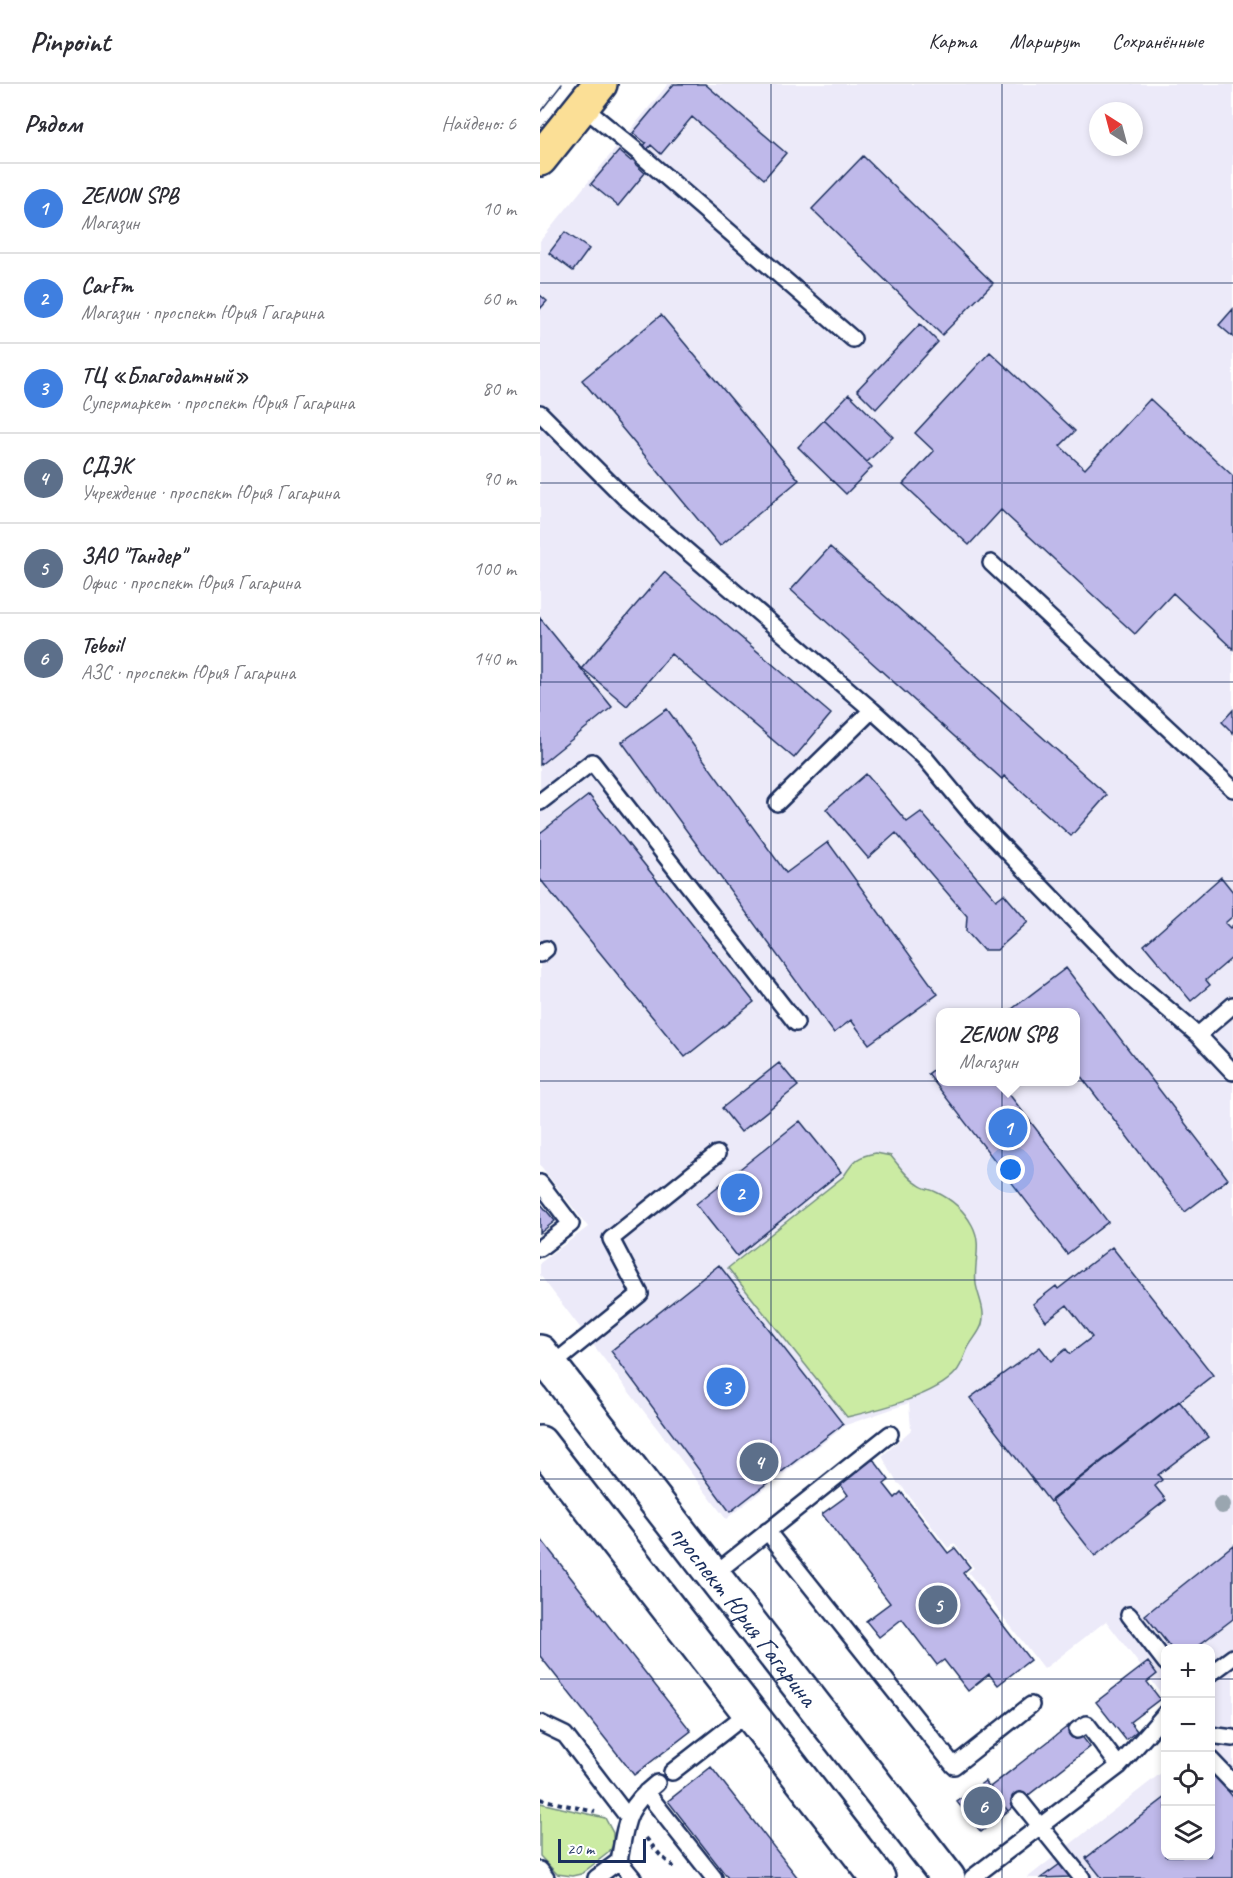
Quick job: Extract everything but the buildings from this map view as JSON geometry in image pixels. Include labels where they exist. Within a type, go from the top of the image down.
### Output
[{"type":"main road","points":[[540,159],[591,95]]},
{"type":"main road","name":"проспект Юрия Гагарина","points":[[545,1359],[948,1878]]},
{"type":"main road","points":[[540,1443],[878,1878]]},
{"type":"lane","points":[[591,95],[640,154],[853,339]]},
{"type":"lane","points":[[540,413],[624,497],[872,710],[924,758],[974,817],[1123,971],[1198,1035],[1233,1072]]},
{"type":"lane","points":[[991,563],[1233,789]]},
{"type":"lane","points":[[777,803],[872,710]]},
{"type":"lane","points":[[540,802],[592,762],[795,1023]]},
{"type":"lane","points":[[1198,1035],[1233,1005]]},
{"type":"lane","points":[[545,1359],[640,1294],[611,1239],[717,1154]]},
{"type":"lane","points":[[540,1183],[571,1224],[540,1248]]},
{"type":"lane","points":[[713,1575],[890,1434]]},
{"type":"lane","points":[[767,1532],[954,1766],[1031,1705]]},
{"type":"lane","points":[[1129,1615],[1161,1656]]},
{"type":"lane","points":[[1215,1670],[1233,1657]]},
{"type":"lane","points":[[672,1772],[749,1712]]},
{"type":"lane","points":[[540,1723],[565,1735],[627,1816]]},
{"type":"lane","points":[[972,1878],[1119,1766],[1159,1731]]},
{"type":"lane","points":[[1087,1736],[1119,1766]]},
{"type":"lane","points":[[1215,1736],[1233,1738]]},
{"type":"lane","points":[[1215,1764],[1233,1783]]},
{"type":"lane","points":[[596,1878],[619,1861],[627,1816],[651,1788],[714,1878]]},
{"type":"lane","points":[[1020,1801],[1082,1878]]},
{"type":"lane","points":[[619,1861],[633,1878]]},
{"type":"lane","points":[[540,1870],[546,1878]]},
{"type":"path","points":[[540,1799],[601,1814],[627,1816],[660,1855],[681,1874]]},
{"type":"shaded area","points":[[668,84],[1233,84],[1233,1878],[1027,1878],[1161,1773],[1161,1860],[1215,1860],[1215,1644],[1161,1644],[1161,1693],[1106,1621],[1044,1669],[968,1572],[974,1568],[954,1543],[948,1548],[897,1483],[882,1456],[911,1430],[909,1403],[846,1425],[726,1519],[540,1275],[540,1263],[588,1227],[540,1165],[540,241]]},
{"type":"green space","points":[[876,1153],[891,1156],[911,1179],[947,1198],[969,1220],[977,1240],[975,1276],[983,1319],[960,1366],[947,1381],[905,1401],[847,1417],[728,1268],[844,1176],[857,1160]]},
{"type":"green space","points":[[540,1803],[605,1818],[613,1833],[613,1846],[608,1853],[581,1874],[572,1876],[557,1874],[540,1856]]},
{"type":"tram line","points":[[540,112],[562,84]]},
{"type":"place","name":"ZENON SPB","points":[[1008,1128]]},
{"type":"place","name":"CarFm","points":[[740,1193]]},
{"type":"place","name":"ТЦ «Благодатный»","points":[[726,1387]]},
{"type":"place","name":"СДЭК","points":[[759,1462]]},
{"type":"place","name":"ЗАО \"Тандер\"","points":[[938,1605]]},
{"type":"place","name":"Teboil","points":[[983,1806]]}]
